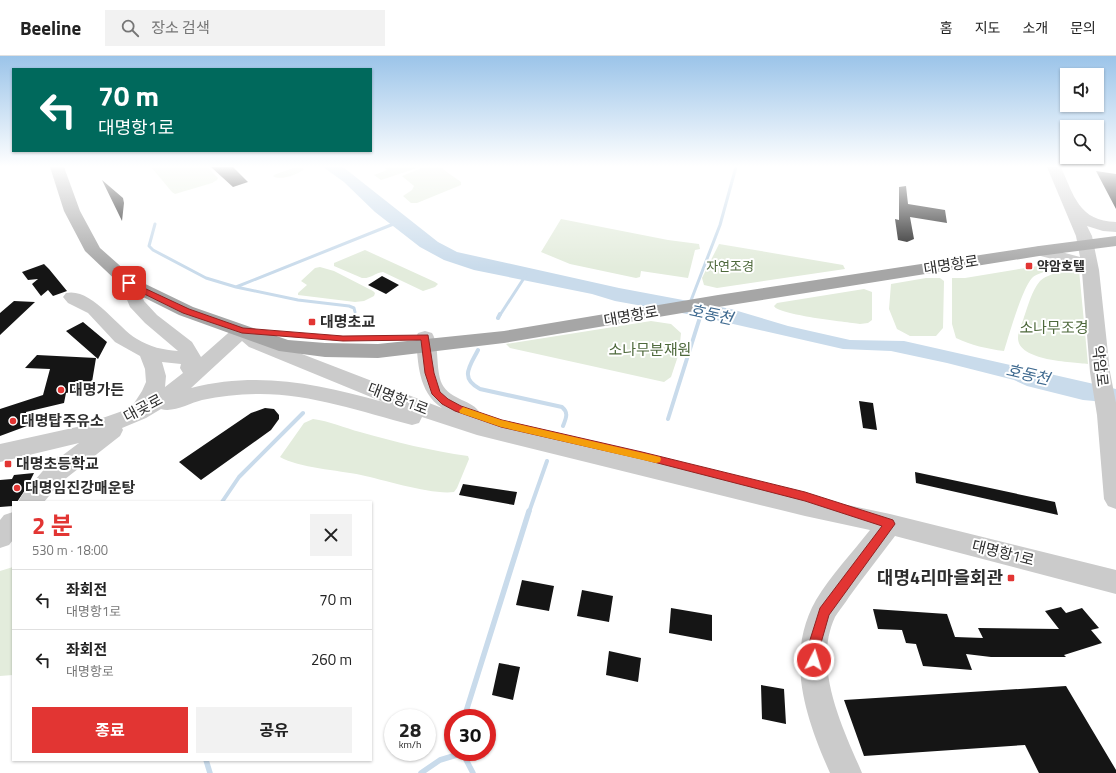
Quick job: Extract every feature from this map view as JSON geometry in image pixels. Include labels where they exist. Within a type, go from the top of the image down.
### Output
[{"type":"main road","name":"대명항로","points":[[68,200],[72,211],[93,251],[129,283],[186,311],[286,346],[325,350],[378,351],[696,296],[1085,241],[1116,241]]},
{"type":"main road","name":"대명항로","points":[[426,342],[504,338],[718,301],[1039,251],[1085,241],[1116,231]]},
{"type":"street","name":"약암로","points":[[1068,200],[1085,241],[1091,270],[1100,372],[1108,415],[1116,500]]},
{"type":"street","points":[[1071,207],[1088,222],[1099,226],[1116,227]]},
{"type":"street","points":[[1039,251],[1067,257],[1079,262],[1091,270]]},
{"type":"street","points":[[129,283],[136,303],[151,318],[173,334],[185,346],[192,357],[190,367],[182,385]]},
{"type":"street","points":[[72,297],[93,309],[113,330],[130,343],[148,352],[177,358],[192,357]]},
{"type":"street","name":"대곶로","points":[[10,451],[79,435],[139,413],[182,385],[242,330]]},
{"type":"street","name":"대명항1로","points":[[242,330],[256,343],[427,411],[477,426],[805,506],[890,524],[1116,582]]},
{"type":"street","name":"대명항1로","points":[[426,342],[429,373],[436,394],[445,402],[473,414],[501,423],[805,496],[890,524]]},
{"type":"street","points":[[139,413],[149,397],[157,378],[156,368],[148,352]]},
{"type":"street","points":[[52,476],[100,439],[139,413],[200,392],[240,386],[275,387],[314,392],[435,422],[477,426]]},
{"type":"street","points":[[31,501],[66,458],[79,435]]},
{"type":"street","points":[[10,451],[37,452],[47,458],[52,465],[52,476]]},
{"type":"street","points":[[0,536],[12,523]]},
{"type":"street","points":[[846,773],[820,707],[814,660],[815,643],[824,612],[853,570],[890,524]]},
{"type":"green space","points":[[408,200],[423,200],[417,203],[411,203]]},
{"type":"green space","points":[[561,219],[668,240],[699,244],[700,249],[695,250],[688,278],[641,271],[640,277],[636,278],[570,264],[541,252]]},
{"type":"green space","name":"자연조경","points":[[719,244],[843,265],[845,269],[717,288],[704,285],[702,278]]},
{"type":"green space","points":[[365,250],[438,284],[435,287],[423,291],[383,272],[368,278],[362,278],[334,266],[334,263]]},
{"type":"green space","name":"소나무조경","points":[[1057,260],[1065,261],[1079,270],[1088,364],[1047,359],[1036,356],[1020,346],[1018,338],[1019,330],[1032,293],[1042,279],[1062,269]]},
{"type":"green space","name":"소나무조경","points":[[1044,265],[1051,268],[1034,276],[1028,284],[1016,313],[1004,351],[967,343],[956,338],[952,324],[952,278],[965,278]]},
{"type":"green space","points":[[320,267],[334,271],[373,291],[375,293],[374,296],[364,301],[355,302],[298,295],[298,293],[307,285],[301,281],[315,268]]},
{"type":"green space","points":[[926,278],[940,278],[944,281],[943,328],[936,336],[910,336],[897,329],[889,309],[891,284]]},
{"type":"green space","points":[[864,289],[872,292],[872,320],[868,323],[860,324],[800,315],[778,309],[774,306],[777,303]]},
{"type":"green space","name":"소나무분재원","points":[[651,321],[671,324],[681,333],[679,353],[671,377],[664,382],[510,348],[506,344]]},
{"type":"green space","points":[[313,419],[414,446],[468,456],[469,459],[454,492],[444,492],[421,489],[361,475],[297,464],[280,457],[304,423]]},
{"type":"green space","points":[[12,567],[12,675],[0,676],[0,571]]},
{"type":"water","name":"호동천","points":[[363,200],[385,200],[438,242],[457,252],[619,288],[731,309],[788,326],[850,340],[904,341],[1116,389],[1116,403],[1083,400],[1027,386],[1014,380],[891,351],[843,349],[698,316],[615,301],[592,294],[474,270],[444,260],[420,247],[375,212]]},
{"type":"building","points":[[112,200],[123,200],[122,221]]},
{"type":"building","points":[[899,200],[908,200],[908,204],[945,210],[947,223],[910,217],[914,239],[907,242],[898,240],[895,219],[899,220]]},
{"type":"building","points":[[1112,200],[1116,200],[1116,209]]},
{"type":"building","points":[[44,264],[67,291],[53,296],[48,290],[41,296],[32,284],[38,279],[28,280],[22,272]]},
{"type":"building","points":[[382,276],[399,285],[386,294],[368,285]]},
{"type":"building","points":[[14,301],[35,302],[0,335],[0,313]]},
{"type":"building","points":[[83,322],[107,342],[98,359],[66,331]]},
{"type":"building","points":[[37,355],[96,358],[91,388],[66,393],[64,403],[26,412],[27,426],[0,436],[0,409],[43,395],[50,369],[25,368]]},
{"type":"building","points":[[859,401],[873,403],[877,430],[863,428]]},
{"type":"building","points":[[265,408],[274,409],[279,415],[279,419],[271,430],[201,480],[179,462],[251,413]]},
{"type":"building","points":[[915,472],[1055,502],[1058,515],[916,483]]},
{"type":"building","name":"대명임진강매운탕","points":[[34,473],[18,501],[12,501],[12,506],[0,507],[0,480],[12,479],[14,475]]},
{"type":"building","points":[[463,484],[517,492],[514,505],[459,495]]},
{"type":"building","points":[[522,580],[554,586],[549,611],[516,605]]},
{"type":"building","points":[[582,590],[613,596],[609,622],[577,616]]},
{"type":"building","points":[[1061,607],[1066,613],[1082,608],[1099,628],[1091,630],[1102,643],[1064,655],[1066,657],[991,657],[966,654],[972,670],[923,666],[916,644],[906,643],[902,630],[878,629],[873,609],[947,614],[955,637],[983,638],[978,628],[1059,629],[1045,611]]},
{"type":"building","points":[[671,608],[712,615],[712,641],[669,633]]},
{"type":"building","points":[[609,651],[641,658],[638,682],[606,675]]},
{"type":"building","points":[[499,663],[520,667],[513,700],[492,695]]},
{"type":"building","points":[[761,685],[784,689],[786,724],[762,719]]},
{"type":"building","points":[[1066,686],[1116,770],[1116,773],[1039,773],[1025,745],[864,756],[844,700]]},
{"type":"waterway","name":"호동천","points":[[690,303],[720,225],[727,200]]},
{"type":"waterway","points":[[236,287],[396,223]]},
{"type":"waterway","points":[[155,224],[149,246],[153,250],[206,278],[236,287]]},
{"type":"waterway","points":[[500,315],[526,275]]},
{"type":"waterway","points":[[236,287],[298,300],[349,306],[354,308],[355,312]]},
{"type":"waterway","points":[[498,318],[500,314]]},
{"type":"waterway","name":"호동천","points":[[668,419],[701,314]]},
{"type":"waterway","points":[[478,350],[468,371],[470,381],[474,385],[480,389],[562,407],[566,411],[566,418],[563,426]]},
{"type":"waterway","points":[[223,501],[239,477],[303,413]]},
{"type":"waterway","points":[[529,512],[547,461]]},
{"type":"waterway","points":[[467,709],[529,511]]},
{"type":"waterway","points":[[421,773],[444,759]]},
{"type":"waterway","points":[[206,761],[210,773]]},
{"type":"waterway","points":[[467,761],[473,773]]},
{"type":"slow traffic","points":[[463,411],[501,423],[656,459]]},
{"type":"place","name":"약암호텔","points":[[1029,266]]},
{"type":"place","name":"대명초교","points":[[312,322]]},
{"type":"place","name":"대명가든","points":[[61,390]]},
{"type":"place","name":"대명탑주유소","points":[[13,421]]},
{"type":"place","name":"대명초등학교","points":[[8,464]]},
{"type":"place","name":"대명임진강매운탕","points":[[17,488]]},
{"type":"place","name":"대명4리마을회관","points":[[1011,578]]},
{"type":"route","points":[[129,283],[186,311],[242,330],[343,338],[425,337],[429,373],[436,394],[445,402],[458,409],[501,423],[805,496],[890,524],[853,570],[824,612],[818,628],[814,660]]}]
